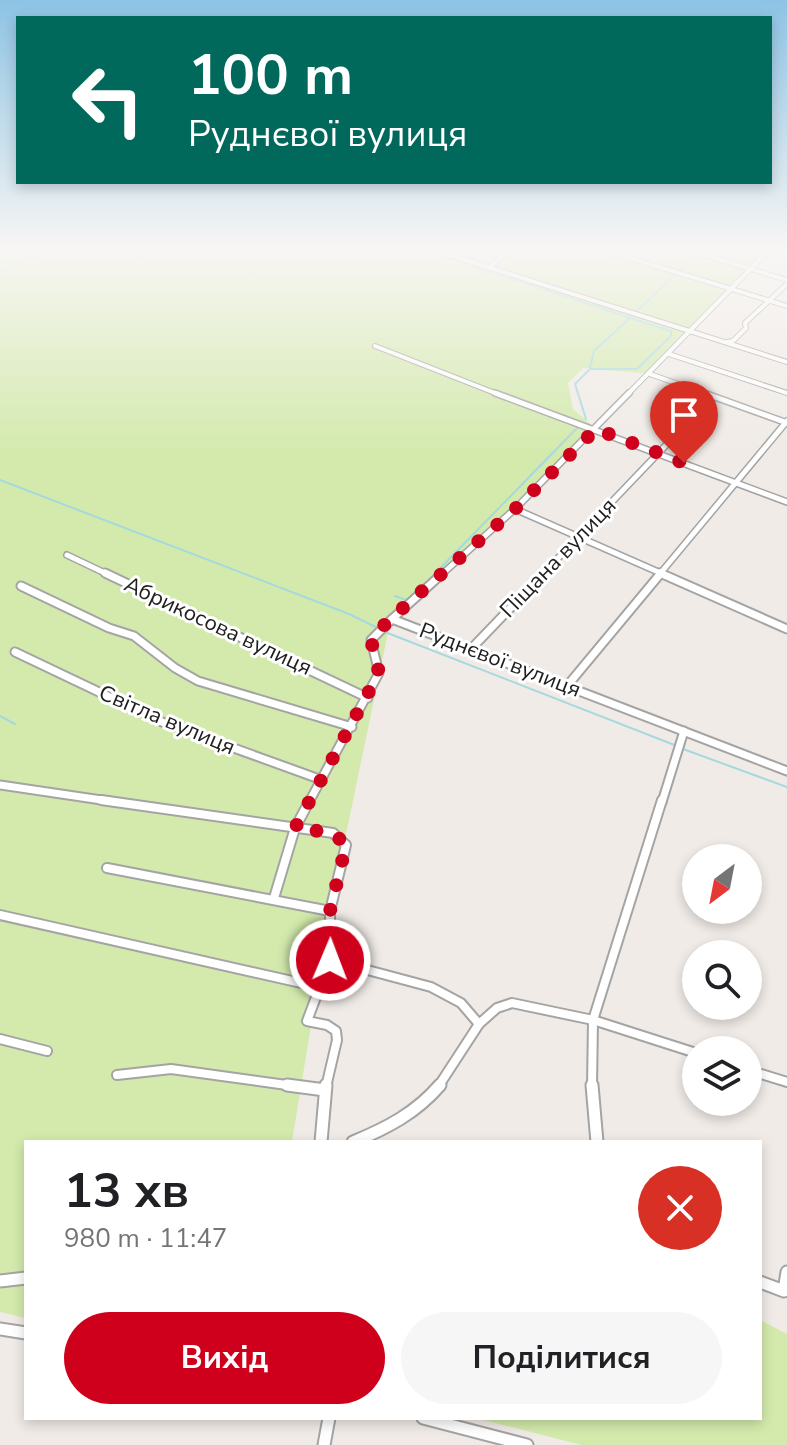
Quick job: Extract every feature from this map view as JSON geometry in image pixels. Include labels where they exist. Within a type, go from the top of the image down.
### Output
[{"type":"street","points":[[651,318],[787,362]]},
{"type":"street","points":[[274,898],[295,828],[379,673],[371,640],[515,509],[703,318]]},
{"type":"street","points":[[724,342],[733,341],[746,328],[745,323],[750,318]]},
{"type":"street","points":[[375,346],[540,412],[596,429],[787,502]]},
{"type":"street","points":[[669,354],[787,393]]},
{"type":"street","points":[[567,686],[787,422],[650,374]]},
{"type":"street","name":"Піщана вулиця","points":[[471,649],[712,397]]},
{"type":"street","points":[[515,509],[787,629]]},
{"type":"street","name":"Абрикосова вулиця","points":[[67,555],[368,698]]},
{"type":"street","points":[[21,586],[109,628],[122,629],[152,647],[194,680],[352,727]]},
{"type":"street","name":"Руднєвої вулиця","points":[[390,620],[787,771]]},
{"type":"street","name":"Світла вулиця","points":[[15,652],[162,722],[322,780]]},
{"type":"street","points":[[597,1140],[591,1079],[593,1020],[684,731]]},
{"type":"street","points":[[0,785],[333,833],[346,845],[330,911],[330,960],[307,1021],[327,1025],[336,1031],[337,1040],[325,1090],[321,1140]]},
{"type":"street","points":[[107,868],[330,911]]},
{"type":"street","points":[[0,915],[319,987]]},
{"type":"street","points":[[330,960],[431,987],[461,1003],[479,1024]]},
{"type":"street","points":[[357,1140],[410,1116],[441,1088],[479,1024],[497,1008],[512,1003],[593,1020],[682,1049]]},
{"type":"street","points":[[0,1039],[47,1051]]},
{"type":"street","points":[[117,1075],[171,1069],[325,1090]]},
{"type":"street","points":[[762,1074],[787,1082]]},
{"type":"street","points":[[762,1283],[784,1291],[787,1272]]},
{"type":"street","points":[[0,1281],[24,1278]]},
{"type":"street","points":[[0,1329],[24,1333]]},
{"type":"street","points":[[324,1445],[329,1420]]},
{"type":"street","points":[[431,1420],[527,1445]]},
{"type":"green space","points":[[0,318],[703,318],[650,374],[583,368],[568,383],[573,409],[596,429],[515,509],[391,618],[330,911],[292,1140],[24,1140],[24,1318],[0,1312]]},
{"type":"green space","points":[[762,1321],[787,1334],[787,1445],[582,1445],[483,1420],[762,1420]]},
{"type":"waterway","points":[[586,419],[575,384],[590,369],[637,369],[671,336],[671,331],[632,318]]},
{"type":"waterway","points":[[590,368],[594,351],[629,319]]},
{"type":"waterway","points":[[416,593],[579,426]]},
{"type":"waterway","points":[[0,480],[349,614],[380,629]]},
{"type":"waterway","points":[[395,596],[409,601]]},
{"type":"waterway","points":[[385,632],[677,746]]},
{"type":"waterway","points":[[0,716],[15,724]]},
{"type":"waterway","points":[[683,749],[787,787]]},
{"type":"route","points":[[330,960],[330,911],[346,845],[333,833],[295,828],[379,673],[371,640],[387,622],[515,509],[596,429],[684,463]]}]
